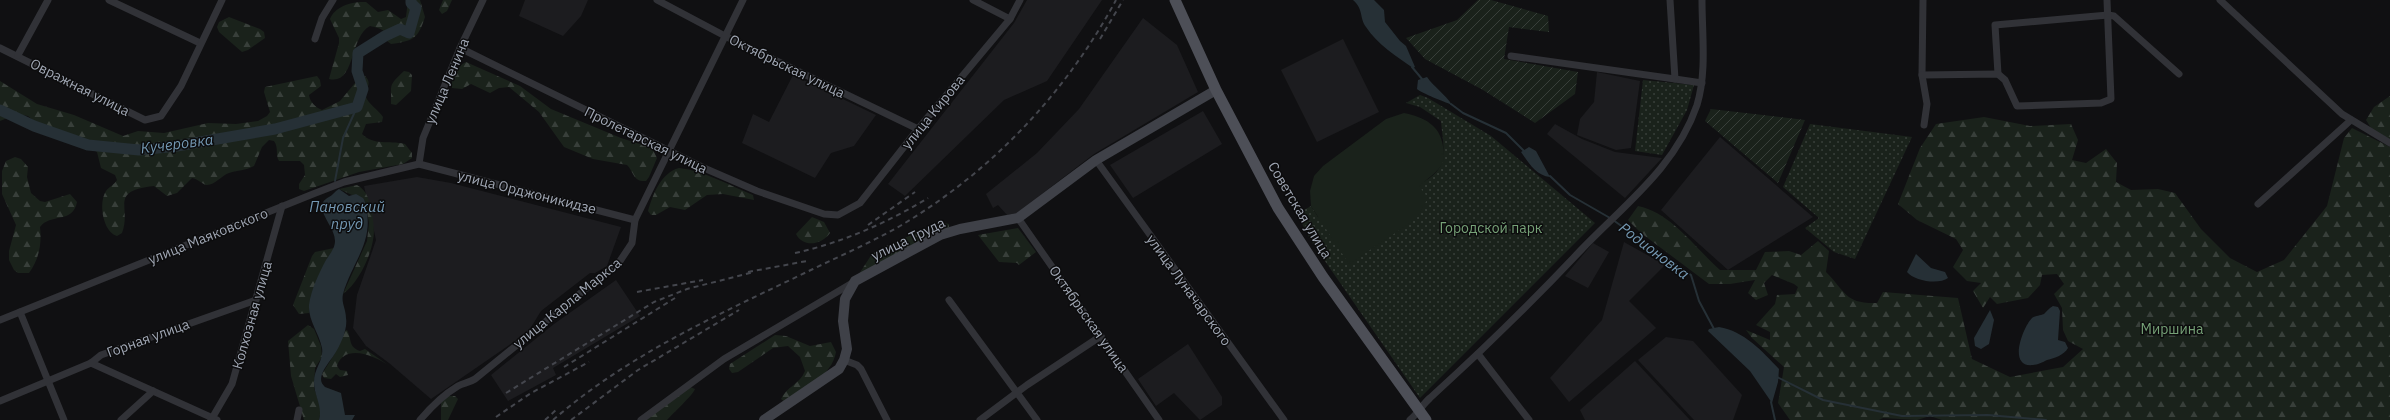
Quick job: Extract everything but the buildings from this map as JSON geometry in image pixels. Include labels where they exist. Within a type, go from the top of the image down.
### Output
[{"type":"main road","name":"Советская улица","points":[[1175,0],[1216,90],[1278,208],[1323,277],[1423,416]]},
{"type":"street","points":[[18,55],[48,0]]},
{"type":"street","points":[[109,0],[200,43],[222,0]]},
{"type":"street","points":[[315,39],[322,18],[333,0]]},
{"type":"street","name":"улица Ленина","points":[[419,164],[423,138],[460,48],[484,0]]},
{"type":"street","name":"Октябрьская улица","points":[[656,0],[725,36],[918,129]]},
{"type":"street","name":"улица Карла Маркса","points":[[420,420],[444,396],[459,385],[468,384],[475,379],[617,264],[626,254],[632,242],[635,220],[668,150],[743,0]]},
{"type":"street","points":[[973,0],[1010,19]]},
{"type":"street","name":"улица Кирова","points":[[838,215],[860,203],[918,129],[1010,19],[1020,0]]},
{"type":"street","points":[[1670,0],[1675,79]]},
{"type":"street","points":[[1410,420],[1423,416],[1427,400],[1478,354],[1660,172],[1676,148],[1692,117],[1702,83],[1702,0]]},
{"type":"street","points":[[1923,0],[1922,75],[1927,104],[1924,125]]},
{"type":"street","points":[[1922,75],[1998,74],[2005,80],[2017,106],[2101,103],[2111,99],[2107,0]]},
{"type":"street","points":[[2220,0],[2351,120],[2390,143]]},
{"type":"street","points":[[1998,74],[1995,25],[2108,15],[2114,16],[2179,74]]},
{"type":"street","name":"Овражная улица","points":[[0,48],[18,55],[145,120],[150,120],[161,116],[180,86],[200,43]]},
{"type":"street","name":"Пролетарская улица","points":[[460,48],[698,166],[752,189],[824,214],[838,215]]},
{"type":"street","points":[[1511,56],[1702,83]]},
{"type":"street","name":"улица Труда","points":[[641,420],[724,359],[855,281],[940,236],[960,229],[1018,218],[1096,160],[1216,90]]},
{"type":"street","points":[[2258,204],[2351,120]]},
{"type":"street","name":"улица Луначарского","points":[[1096,160],[1280,419]]},
{"type":"street","name":"улица Маяковского","points":[[0,320],[344,182],[419,164]]},
{"type":"street","name":"улица Орджоникидзе","points":[[419,164],[635,220]]},
{"type":"street","name":"Колхозная улица","points":[[214,419],[232,384],[282,206]]},
{"type":"street","name":"Октябрьская улица","points":[[1018,218],[1159,420]]},
{"type":"street","points":[[764,420],[832,375],[844,360],[847,349],[843,321],[845,299],[855,281]]},
{"type":"street","name":"Горная улица","points":[[0,401],[91,363],[101,355],[256,300]]},
{"type":"street","points":[[949,300],[1037,420]]},
{"type":"street","points":[[20,312],[64,420]]},
{"type":"street","points":[[980,420],[1017,392],[1101,336]]},
{"type":"street","points":[[1478,354],[1529,420]]},
{"type":"street","points":[[844,360],[857,365],[861,369],[886,419]]},
{"type":"street","points":[[91,363],[214,419]]},
{"type":"street","points":[[121,420],[153,391]]},
{"type":"street","points":[[297,420],[299,410]]},
{"type":"shaded area","points":[[525,0],[588,0],[581,16],[563,36],[519,16]]},
{"type":"shaded area","points":[[1027,0],[1102,0],[1047,81],[1004,100],[905,196],[888,184],[1014,23]]},
{"type":"shaded area","points":[[1143,18],[1177,45],[1198,92],[1094,154],[1017,213],[1007,215],[998,205],[993,208],[986,194],[1037,153],[1079,109]]},
{"type":"shaded area","points":[[1343,39],[1379,112],[1317,142],[1281,70]]},
{"type":"shaded area","points":[[1597,72],[1640,81],[1631,148],[1616,150],[1577,135],[1580,119],[1594,102]]},
{"type":"shaded area","points":[[793,75],[876,115],[854,146],[831,153],[815,178],[742,143],[753,114],[769,122]]},
{"type":"shaded area","points":[[1203,111],[1222,144],[1133,198],[1110,165]]},
{"type":"shaded area","points":[[1555,124],[1582,139],[1615,152],[1662,158],[1625,198],[1547,134]]},
{"type":"shaded area","points":[[1720,137],[1813,217],[1728,270],[1661,210]]},
{"type":"shaded area","points":[[417,177],[451,183],[621,227],[607,266],[595,273],[590,273],[541,311],[528,332],[431,399],[389,363],[366,346],[353,328],[357,295],[376,240],[364,186]]},
{"type":"shaded area","points":[[1624,242],[1665,265],[1629,301],[1656,328],[1569,402],[1550,378],[1602,320]]},
{"type":"shaded area","points":[[1593,243],[1609,252],[1588,288],[1565,276]]},
{"type":"shaded area","points":[[616,280],[640,316],[553,368],[556,375],[508,401],[491,375],[554,324]]},
{"type":"shaded area","points":[[1666,337],[1693,341],[1742,395],[1733,420],[1694,420],[1638,360]]},
{"type":"shaded area","points":[[1188,344],[1222,397],[1222,405],[1200,420],[1174,393],[1156,406],[1138,379]]},
{"type":"shaded area","points":[[1635,361],[1690,420],[1585,420],[1580,410]]},
{"type":"green space","points":[[408,0],[420,0],[425,17],[420,30],[414,38],[405,42],[391,44],[387,41],[386,34],[383,30],[370,26],[363,32],[344,75],[338,79],[329,79],[339,43],[339,38],[330,19],[332,14],[345,5],[356,2],[366,2],[378,12],[388,10],[401,19],[406,17]]},
{"type":"green space","points":[[443,0],[452,0],[447,11],[442,14],[439,10]]},
{"type":"green space","points":[[1478,0],[1491,0],[1548,16],[1549,32],[1509,27],[1504,59],[1578,72],[1575,94],[1535,123],[1483,90],[1425,59],[1406,38],[1457,20]]},
{"type":"green space","points":[[229,17],[260,29],[264,32],[265,38],[248,50],[242,52],[219,32],[217,27],[219,22]]},
{"type":"green space","points":[[466,62],[520,86],[551,109],[621,138],[652,148],[657,158],[649,177],[646,181],[639,180],[634,176],[627,165],[593,159],[564,147],[539,112],[509,87],[499,88],[490,93],[471,84],[462,89],[452,88],[452,80],[455,73],[460,66]]},
{"type":"green space","points":[[404,71],[409,72],[412,75],[411,91],[396,105],[391,104],[391,89],[393,83]]},
{"type":"green space","points":[[317,76],[320,80],[321,86],[309,95],[313,104],[322,110],[340,101],[360,77],[365,76],[369,82],[365,94],[367,99],[383,117],[382,122],[366,124],[362,134],[371,140],[405,144],[412,153],[412,158],[403,164],[359,172],[304,191],[299,189],[299,184],[305,175],[304,165],[300,161],[279,161],[274,141],[269,140],[262,147],[254,166],[248,169],[226,174],[212,184],[206,185],[192,178],[177,193],[167,196],[154,186],[140,188],[131,192],[126,196],[124,202],[125,215],[122,233],[117,236],[108,229],[105,223],[102,203],[106,191],[117,180],[115,175],[101,168],[97,152],[88,146],[52,136],[28,116],[17,114],[0,121],[0,81],[37,104],[74,115],[123,136],[138,131],[164,133],[208,123],[236,124],[258,121],[267,116],[270,112],[264,92],[265,87]]},
{"type":"green space","points":[[1643,80],[1694,85],[1687,110],[1662,155],[1635,151]]},
{"type":"green space","name":"Городской парк","points":[[1420,95],[1428,98],[1491,136],[1595,223],[1420,398],[1311,241],[1297,214],[1311,206],[1318,217],[1382,199],[1415,186],[1428,179],[1437,171],[1443,154],[1441,121],[1420,107],[1406,103]]},
{"type":"green space","points":[[2390,96],[2390,140],[2374,133],[2366,120],[2374,107]]},
{"type":"green space","points":[[1711,109],[1805,120],[1778,183],[1705,121]]},
{"type":"green space","points":[[1404,113],[1418,117],[1435,127],[1443,146],[1443,162],[1435,173],[1419,186],[1428,198],[1416,219],[1349,264],[1311,206],[1310,191],[1314,176],[1323,166],[1386,119]]},
{"type":"green space","name":"Миршина","points":[[1984,117],[2030,126],[2071,124],[2078,140],[2072,160],[2086,163],[2106,149],[2117,163],[2116,182],[2131,190],[2158,189],[2175,193],[2201,229],[2230,258],[2257,272],[2284,260],[2327,206],[2344,138],[2352,128],[2390,147],[2390,420],[1942,420],[1930,416],[1917,420],[1883,418],[1879,420],[1790,420],[1778,403],[1784,367],[1752,338],[1746,330],[1770,340],[1770,332],[1756,325],[1775,304],[1777,295],[1795,294],[1798,287],[1772,275],[1764,283],[1768,295],[1756,300],[1748,293],[1755,280],[1730,284],[1709,284],[1641,233],[1628,220],[1638,206],[1662,216],[1682,232],[1720,270],[1756,270],[1765,252],[1789,251],[1801,255],[1818,241],[1829,251],[1826,272],[1842,291],[1852,299],[1866,303],[1877,303],[1883,292],[1958,298],[1972,359],[2010,377],[2063,367],[2083,349],[2068,341],[2063,330],[2062,308],[2054,294],[2064,284],[2057,274],[2042,275],[2040,285],[2028,298],[1997,304],[1990,297],[1983,308],[1973,291],[1981,283],[1967,281],[1953,267],[1963,250],[1956,239],[1917,220],[1898,204],[1920,148],[1936,124]]},
{"type":"green space","points":[[1810,124],[1912,137],[1855,259],[1834,252],[1805,228],[1819,218],[1783,187]]},
{"type":"green space","points":[[15,157],[21,159],[28,167],[27,177],[31,193],[40,201],[45,202],[70,194],[77,202],[75,209],[71,213],[66,216],[49,220],[40,227],[41,239],[39,251],[29,273],[18,273],[14,270],[9,260],[9,251],[16,225],[2,194],[2,171],[6,161]]},
{"type":"green space","points":[[679,168],[698,172],[716,179],[753,195],[754,200],[723,194],[707,195],[685,210],[670,207],[656,215],[651,215],[648,211],[655,191],[667,174]]},
{"type":"green space","points":[[357,185],[366,193],[369,200],[374,226],[374,237],[362,270],[354,283],[343,294],[367,241],[369,223],[365,201],[339,189]]},
{"type":"green space","points":[[812,217],[824,222],[830,233],[827,237],[818,242],[808,243],[799,238],[796,234]]},
{"type":"green space","points":[[941,222],[949,224],[949,229],[859,274],[870,257],[877,250]]},
{"type":"green space","points":[[1018,228],[1036,252],[1019,265],[1017,263],[999,262],[978,235]]},
{"type":"green space","points":[[334,248],[312,294],[309,313],[299,314],[293,305],[312,256],[315,252]]},
{"type":"green space","points":[[308,325],[314,329],[321,346],[322,357],[315,368],[314,388],[321,409],[319,420],[304,420],[291,376],[288,341]]},
{"type":"green space","points":[[347,330],[352,345],[356,349],[360,351],[365,349],[391,367],[378,359],[354,353],[341,359],[337,366],[340,370],[347,371],[348,375],[340,377],[336,374],[331,379],[324,378],[322,374],[334,355],[345,331]]},
{"type":"green space","points":[[775,335],[786,336],[810,346],[831,342],[836,352],[833,361],[823,375],[785,402],[781,399],[783,395],[800,379],[805,371],[800,357],[788,346],[773,348],[738,372],[732,373],[729,369],[730,364]]},
{"type":"green space","points":[[690,387],[695,389],[687,400],[667,420],[644,420]]},
{"type":"green space","points":[[449,396],[455,396],[458,399],[448,420],[441,420],[441,402]]},
{"type":"water","points":[[1353,0],[1374,0],[1384,10],[1385,22],[1400,41],[1406,46],[1415,67],[1413,68],[1400,59],[1376,39],[1366,27],[1359,7]]},
{"type":"water","points":[[1427,77],[1452,105],[1417,89],[1418,80]]},
{"type":"water","points":[[1529,147],[1536,151],[1550,177],[1541,174],[1533,168],[1521,152]]},
{"type":"water","name":"Пановский пруд","points":[[339,189],[349,196],[356,194],[363,198],[366,205],[368,224],[364,245],[343,294],[346,315],[345,332],[321,379],[325,387],[341,393],[345,415],[355,415],[352,420],[319,420],[320,410],[314,387],[314,377],[322,356],[322,348],[310,316],[309,305],[321,270],[335,244],[334,235],[325,217],[322,206],[324,201]]},
{"type":"water","points":[[1916,254],[1931,268],[1945,272],[1948,278],[1933,282],[1921,280],[1910,275],[1907,272]]},
{"type":"water","points":[[2053,306],[2058,307],[2060,311],[2058,340],[2065,342],[2068,348],[2064,353],[2056,357],[2033,365],[2025,364],[2021,360],[2019,354],[2019,346],[2028,323],[2032,318],[2044,314]]},
{"type":"water","points":[[1990,310],[1994,320],[1989,344],[1981,349],[1975,346],[1974,338]]},
{"type":"water","points":[[1719,327],[1728,329],[1744,337],[1759,349],[1779,369],[1778,382],[1772,403],[1750,371],[1708,331],[1709,329]]},
{"type":"waterway","name":"Кучеровка","points":[[0,110],[34,126],[88,145],[139,150],[177,146],[275,129],[357,107],[363,89],[357,71],[358,53],[385,36],[400,29],[409,33],[416,8],[411,3],[411,0]]},
{"type":"waterway","name":"Родионовка","points":[[1412,67],[1422,79]]},
{"type":"waterway","name":"Родионовка","points":[[1451,104],[1463,113],[1506,133],[1525,152]]},
{"type":"waterway","points":[[335,181],[343,138],[357,107]]},
{"type":"waterway","name":"Родионовка","points":[[1550,176],[1570,195],[1610,218]]},
{"type":"waterway","name":"Родионовка","points":[[1613,220],[1691,275],[1699,301],[1714,329]]},
{"type":"waterway","name":"Родионовка","points":[[1777,377],[1823,400],[1902,416],[1988,415],[2046,420]]},
{"type":"waterway","points":[[1771,402],[1775,420]]},
{"type":"railway","points":[[553,420],[613,374],[645,354],[711,318],[868,243],[900,226],[933,205],[965,181],[995,155],[1023,128],[1050,98],[1074,67],[1116,0]]},
{"type":"railway","points":[[1100,39],[1123,0]]},
{"type":"railway","points":[[868,225],[915,192]]},
{"type":"railway","points":[[795,253],[829,244],[880,224],[928,198]]},
{"type":"railway","points":[[748,272],[807,261]]},
{"type":"railway","points":[[506,393],[654,302],[687,289],[754,272]]},
{"type":"railway","points":[[637,292],[703,280]]},
{"type":"railway","points":[[564,367],[675,298]]},
{"type":"railway","points":[[571,420],[638,370],[739,310]]},
{"type":"railway","points":[[496,417],[531,393],[589,362]]},
{"type":"railway","points":[[545,420],[556,410]]}]
